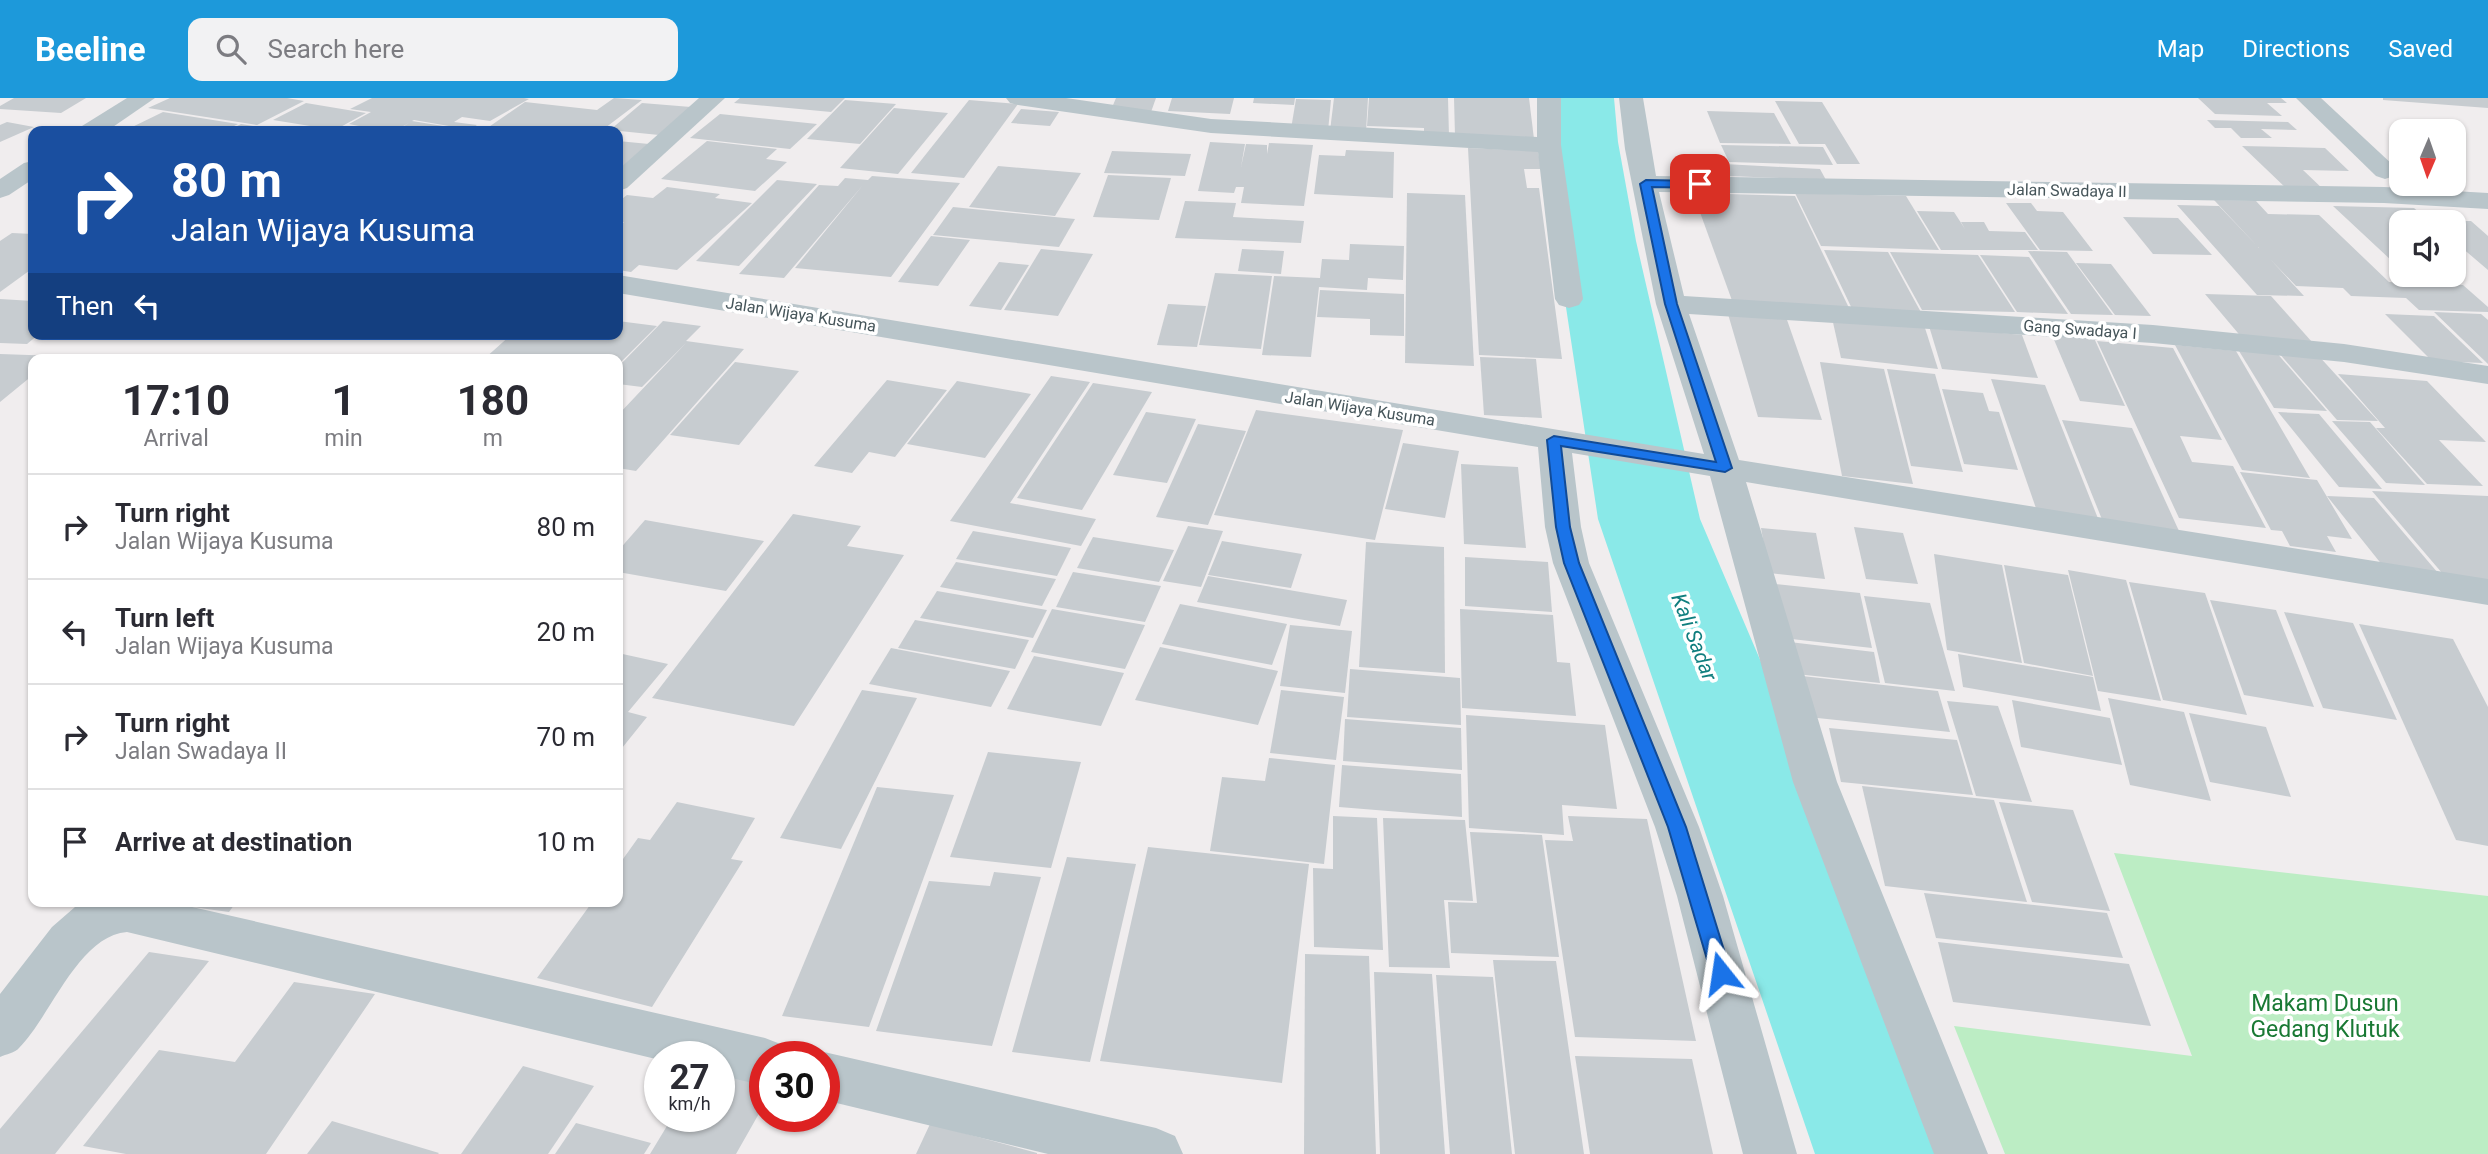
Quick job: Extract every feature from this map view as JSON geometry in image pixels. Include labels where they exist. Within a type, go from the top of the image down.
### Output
[{"type":"street","points":[[99,126],[143,98]]},
{"type":"street","points":[[623,179],[713,98]]},
{"type":"street","points":[[1018,98],[1210,126],[1549,145]]},
{"type":"street","points":[[1549,98],[1549,145],[1569,299]]},
{"type":"street","points":[[1631,98],[1637,149],[1671,304],[1713,466],[1815,782],[1961,1154]]},
{"type":"street","points":[[2308,98],[2385,171]]},
{"type":"street","name":"Jalan Swadaya II","points":[[1646,184],[2384,195],[2488,201]]},
{"type":"street","name":"Jalan Wijaya Kusuma","points":[[623,285],[2488,592]]},
{"type":"street","name":"Gang Swadaya I","points":[[1671,304],[2152,334],[2344,353],[2488,375]]},
{"type":"street","points":[[1554,440],[1563,527],[1572,563],[1677,827],[1700,896],[1770,1154]]},
{"type":"street","points":[[0,1034],[72,939],[89,923],[107,913],[128,912],[749,1058]]},
{"type":"street","points":[[840,1080],[1156,1154]]},
{"type":"green space","name":"Makam Dusun Gedang Klutuk","points":[[2114,853],[2488,896],[2488,1154],[2005,1154],[1954,1026],[2192,1056]]},
{"type":"building","points":[[14,98],[86,98],[61,113],[0,109],[0,106]]},
{"type":"building","points":[[170,98],[287,98],[304,101],[257,125],[148,108]]},
{"type":"building","points":[[372,98],[529,99],[490,121],[462,117],[454,122],[476,126],[449,126],[414,120],[412,121],[443,126],[404,126],[409,123],[403,126],[359,126],[349,124],[371,112],[350,109]]},
{"type":"building","points":[[614,98],[642,100],[608,126],[490,126],[525,102],[597,110]]},
{"type":"building","points":[[740,98],[845,98],[831,112],[734,103]]},
{"type":"building","points":[[1116,98],[1156,98],[1151,112],[1111,110]]},
{"type":"building","points":[[1172,98],[1234,98],[1230,114],[1168,111]]},
{"type":"building","points":[[1254,98],[1295,98],[1294,105],[1253,103]]},
{"type":"building","points":[[1334,98],[1368,98],[1366,132],[1330,131]]},
{"type":"building","points":[[1369,98],[1448,98],[1449,136],[1424,136],[1424,128],[1367,126]]},
{"type":"building","points":[[1454,98],[1529,98],[1534,139],[1455,136]]},
{"type":"building","points":[[2198,98],[2281,98],[2287,103],[2267,103],[2282,116],[2215,114]]},
{"type":"building","points":[[2488,98],[2488,108],[2383,100]]},
{"type":"building","points":[[1296,99],[1331,100],[1328,131],[1291,129]]},
{"type":"building","points":[[845,100],[896,104],[860,144],[807,139]]},
{"type":"building","points":[[969,100],[1018,104],[964,178],[911,173]]},
{"type":"building","points":[[1775,101],[1822,102],[1860,164],[1837,164],[1825,144],[1799,144]]},
{"type":"building","points":[[306,103],[366,113],[342,126],[310,126],[273,120]]},
{"type":"building","points":[[642,103],[691,107],[659,135],[623,131],[623,126],[615,126]]},
{"type":"building","points":[[894,108],[948,113],[898,174],[840,168]]},
{"type":"building","points":[[1021,109],[1059,112],[1050,126],[1011,123]]},
{"type":"building","points":[[1707,111],[1774,113],[1791,144],[1720,143]]},
{"type":"building","points":[[163,112],[238,124],[234,126],[134,126]]},
{"type":"building","points":[[720,114],[817,124],[790,149],[690,138]]},
{"type":"building","points":[[2207,120],[2288,122],[2297,130],[2261,129],[2272,138],[2241,138],[2231,128],[2215,128]]},
{"type":"building","points":[[7,122],[29,126],[28,130],[0,142],[0,125]]},
{"type":"building","points":[[623,141],[649,144],[623,167]]},
{"type":"building","points":[[707,141],[777,149],[766,159],[787,162],[755,191],[661,179]]},
{"type":"building","points":[[1210,142],[1245,144],[1241,167],[1246,144],[1267,145],[1267,154],[1269,143],[1313,145],[1304,206],[1241,203],[1244,187],[1236,187],[1234,193],[1198,191]]},
{"type":"building","points":[[1721,145],[1823,147],[1833,165],[1729,162]]},
{"type":"building","points":[[2242,146],[2325,148],[2349,171],[2303,170],[2326,192],[2288,190]]},
{"type":"building","points":[[1468,148],[1538,151],[1541,169],[1524,169],[1527,188],[1539,188],[1562,359],[1479,355]]},
{"type":"building","points":[[1346,150],[1394,152],[1393,198],[1314,194],[1319,155],[1345,156]]},
{"type":"building","points":[[1112,151],[1191,154],[1185,176],[1104,173]]},
{"type":"building","points":[[1724,164],[1820,169],[1826,180],[1728,176]]},
{"type":"building","points":[[998,166],[1081,173],[1055,216],[969,207]]},
{"type":"building","points":[[1108,175],[1171,178],[1159,220],[1093,217]]},
{"type":"building","points":[[872,176],[960,183],[891,277],[795,268],[863,185],[784,278],[739,274],[819,185],[838,186],[845,178],[868,180]]},
{"type":"building","points":[[777,180],[817,184],[739,266],[696,261]]},
{"type":"building","points":[[667,187],[720,194],[715,198],[752,203],[677,270],[639,265],[631,272],[623,271],[623,198],[627,195],[653,198]]},
{"type":"building","points":[[1407,193],[1465,195],[1474,366],[1405,363]]},
{"type":"building","points":[[1693,193],[1795,196],[1850,310],[1734,306]]},
{"type":"building","points":[[1795,193],[1906,196],[1939,250],[1821,246]]},
{"type":"building","points":[[2214,200],[2256,201],[2268,214],[2319,215],[2389,282],[2389,287],[2465,287],[2488,307],[2488,312],[2419,310],[2406,298],[2351,296],[2343,288],[2296,286],[2270,259],[2304,296],[2257,295],[2177,205],[2219,206],[2259,248]]},
{"type":"building","points":[[1185,201],[1236,203],[1233,217],[1304,221],[1301,243],[1175,238]]},
{"type":"building","points":[[2006,203],[2031,203],[2037,211],[2063,212],[2093,251],[2040,250]]},
{"type":"building","points":[[2333,206],[2416,210],[2389,210],[2389,258]]},
{"type":"building","points":[[953,207],[1075,219],[1059,247],[933,235]]},
{"type":"building","points":[[1917,211],[1954,212],[1965,229],[1961,222],[1984,222],[1989,231],[2025,232],[2038,250],[1941,250]]},
{"type":"building","points":[[2123,217],[2178,218],[2212,255],[2153,254]]},
{"type":"building","points":[[2466,221],[2471,221],[2488,236],[2488,270],[2466,251]]},
{"type":"building","points":[[12,233],[28,234],[28,272],[0,292],[0,241]]},
{"type":"building","points":[[931,236],[970,240],[938,286],[898,282]]},
{"type":"building","points":[[1350,244],[1404,246],[1403,280],[1368,278],[1367,290],[1319,287],[1311,357],[1262,355],[1274,276],[1320,278],[1322,259],[1349,260]]},
{"type":"building","points":[[1041,249],[1093,254],[1058,316],[1004,310]]},
{"type":"building","points":[[1242,249],[1284,251],[1281,274],[1238,271]]},
{"type":"building","points":[[1824,250],[1888,252],[1923,316],[1854,313]]},
{"type":"building","points":[[2028,251],[2067,252],[2113,315],[2071,314]]},
{"type":"building","points":[[1890,252],[1978,255],[2015,312],[1922,310]]},
{"type":"building","points":[[1980,255],[2029,257],[2068,314],[2017,312]]},
{"type":"building","points":[[999,262],[1029,265],[1001,310],[969,306]]},
{"type":"building","points":[[2076,263],[2111,264],[2151,316],[2115,315]]},
{"type":"building","points":[[1215,273],[1272,276],[1261,349],[1199,345]]},
{"type":"building","points":[[1320,290],[1404,294],[1404,336],[1370,335],[1370,319],[1317,317]]},
{"type":"building","points":[[2205,294],[2271,296],[2312,342],[2243,339]]},
{"type":"building","points":[[0,299],[28,301],[28,340],[32,340],[27,344],[0,343]]},
{"type":"building","points":[[1168,304],[1206,306],[1197,347],[1157,345]]},
{"type":"building","points":[[2434,312],[2481,314],[2488,320],[2488,364]]},
{"type":"building","points":[[1728,314],[1786,317],[1822,420],[1758,417]]},
{"type":"building","points":[[2385,314],[2434,316],[2483,363],[2432,361]]},
{"type":"building","points":[[1832,318],[1925,328],[1938,369],[1841,358]]},
{"type":"building","points":[[663,321],[701,326],[686,341],[744,349],[636,471],[623,469],[623,410],[686,343],[642,387],[623,385],[623,362]]},
{"type":"building","points":[[623,322],[657,326],[623,360],[623,354],[490,354],[505,340],[623,340]]},
{"type":"building","points":[[1929,326],[2022,335],[2038,378],[1942,369]]},
{"type":"building","points":[[2052,335],[2094,338],[2125,406],[2080,401]]},
{"type":"building","points":[[2097,341],[2173,348],[2222,440],[2180,436],[2192,462],[2233,466],[2266,528],[2179,518]]},
{"type":"building","points":[[2175,345],[2236,351],[2310,478],[2242,470]]},
{"type":"building","points":[[2239,351],[2276,352],[2327,411],[2274,408]]},
{"type":"building","points":[[2278,352],[2317,354],[2378,421],[2337,420]]},
{"type":"building","points":[[0,354],[28,355],[28,379],[0,402]]},
{"type":"building","points":[[1480,357],[1536,359],[1542,418],[1484,415]]},
{"type":"building","points":[[735,362],[799,371],[739,445],[670,435]]},
{"type":"building","points":[[1820,362],[1884,369],[1913,484],[1842,476]]},
{"type":"building","points":[[1887,369],[1935,374],[1963,472],[1911,466]]},
{"type":"building","points":[[2338,374],[2427,381],[2486,442],[2439,440],[2483,486],[2427,484],[2376,428],[2385,428]]},
{"type":"building","points":[[1051,376],[1090,382],[1010,503],[1096,519],[1081,546],[950,521]]},
{"type":"building","points":[[1991,379],[2045,385],[2099,521],[2038,514]]},
{"type":"building","points":[[887,380],[947,390],[895,457],[869,452],[852,473],[814,466]]},
{"type":"building","points":[[957,381],[1031,394],[985,458],[907,444]]},
{"type":"building","points":[[1093,383],[1152,392],[1082,510],[1017,498]]},
{"type":"building","points":[[1942,389],[1983,393],[1989,411],[1999,412],[2018,470],[1964,464]]},
{"type":"building","points":[[1256,410],[1403,430],[1375,540],[1214,515]]},
{"type":"building","points":[[1146,412],[1196,419],[1167,483],[1113,475]]},
{"type":"building","points":[[2278,412],[2319,414],[2382,489],[2339,487]]},
{"type":"building","points":[[2062,420],[2132,428],[2179,531],[2103,522]]},
{"type":"building","points":[[2332,421],[2370,422],[2425,485],[2386,483]]},
{"type":"building","points":[[1198,424],[1246,431],[1208,525],[1156,517]]},
{"type":"building","points":[[1403,443],[1459,451],[1445,518],[1385,509]]},
{"type":"building","points":[[1461,464],[1518,467],[1526,548],[1464,544]]},
{"type":"building","points":[[2240,472],[2317,480],[2352,539],[2327,536],[2336,552],[2290,546],[2282,531],[2271,530]]},
{"type":"building","points":[[2372,491],[2488,496],[2488,581],[2448,580]]},
{"type":"building","points":[[2327,496],[2374,498],[2438,573],[2387,571]]},
{"type":"building","points":[[793,514],[861,526],[847,546],[904,555],[794,726],[652,698]]},
{"type":"building","points":[[645,520],[764,541],[726,591],[623,573],[623,545]]},
{"type":"building","points":[[1188,526],[1223,531],[1201,587],[1163,581]]},
{"type":"building","points":[[1854,527],[1903,533],[1918,584],[1866,579]]},
{"type":"building","points":[[1761,528],[1816,533],[1825,579],[1769,573]]},
{"type":"building","points":[[973,531],[1071,548],[1057,576],[956,559]]},
{"type":"building","points":[[1093,537],[1174,550],[1159,582],[1077,568]]},
{"type":"building","points":[[1222,541],[1302,554],[1291,588],[1208,575]]},
{"type":"building","points":[[1366,542],[1444,547],[1445,673],[1359,667]]},
{"type":"building","points":[[1934,554],[2002,565],[2022,663],[1947,650]]},
{"type":"building","points":[[1465,557],[1548,562],[1552,612],[1465,606]]},
{"type":"building","points":[[956,562],[1056,579],[1042,606],[940,587]]},
{"type":"building","points":[[2004,565],[2068,575],[2093,676],[2024,663]]},
{"type":"building","points":[[2068,570],[2126,580],[2161,701],[2098,691]]},
{"type":"building","points":[[1073,572],[1161,586],[1145,622],[1056,607]]},
{"type":"building","points":[[1208,576],[1347,600],[1340,626],[1197,602]]},
{"type":"building","points":[[2129,582],[2205,593],[2247,715],[2163,700]]},
{"type":"building","points":[[1765,583],[1860,593],[1872,648],[1774,637]]},
{"type":"building","points":[[937,591],[1047,610],[1033,638],[920,618]]},
{"type":"building","points":[[1864,596],[1930,603],[1955,691],[1885,683]]},
{"type":"building","points":[[2210,600],[2276,610],[2314,707],[2244,695]]},
{"type":"building","points":[[1180,604],[1287,624],[1272,665],[1162,644]]},
{"type":"building","points":[[1052,609],[1145,625],[1125,669],[1031,652]]},
{"type":"building","points":[[1460,609],[1553,615],[1557,662],[1570,663],[1576,716],[1462,708]]},
{"type":"building","points":[[2284,612],[2353,623],[2397,720],[2323,708]]},
{"type":"building","points":[[915,620],[1029,640],[1015,669],[898,648]]},
{"type":"building","points":[[2359,624],[2453,639],[2488,707],[2488,846],[2456,840]]},
{"type":"building","points":[[1290,625],[1352,631],[1345,693],[1280,686]]},
{"type":"building","points":[[1781,641],[1874,652],[1880,683],[1787,673]]},
{"type":"building","points":[[1160,647],[1278,671],[1258,725],[1135,700]]},
{"type":"building","points":[[891,648],[1010,671],[991,707],[869,684]]},
{"type":"building","points":[[623,654],[668,664],[628,712],[647,717],[623,747]]},
{"type":"building","points":[[1958,654],[2093,677],[2101,711],[1963,687]]},
{"type":"building","points":[[1034,656],[1124,673],[1101,726],[1007,709]]},
{"type":"building","points":[[1350,669],[1460,678],[1461,725],[1347,717]]},
{"type":"building","points":[[1802,676],[1938,691],[1950,732],[1808,717]]},
{"type":"building","points":[[862,690],[917,698],[841,849],[780,838]]},
{"type":"building","points":[[1281,690],[1344,697],[1336,760],[1270,753]]},
{"type":"building","points":[[2108,698],[2184,712],[2211,801],[2130,785]]},
{"type":"building","points":[[2012,700],[2110,718],[2122,765],[2021,747]]},
{"type":"building","points":[[1947,701],[1998,706],[2032,802],[1976,796]]},
{"type":"building","points":[[2189,713],[2266,727],[2291,797],[2210,782]]},
{"type":"building","points":[[1466,715],[1605,725],[1617,809],[1562,805],[1564,835],[1469,828]]},
{"type":"building","points":[[1345,719],[1461,728],[1462,770],[1343,761]]},
{"type":"building","points":[[1829,728],[1957,740],[1973,795],[1841,782]]},
{"type":"building","points":[[988,752],[1081,762],[1051,868],[950,857]]},
{"type":"building","points":[[1269,758],[1335,765],[1324,864],[1210,851],[1222,777],[1265,781]]},
{"type":"building","points":[[1342,765],[1461,774],[1462,817],[1339,807]]},
{"type":"building","points":[[1862,786],[1994,800],[2027,902],[1885,886]]},
{"type":"building","points":[[877,787],[954,795],[869,1027],[782,1016]]},
{"type":"building","points":[[677,802],[755,818],[731,859],[743,861],[652,1007],[537,978],[589,907],[623,907],[623,859],[638,838],[650,840]]},
{"type":"building","points":[[1999,802],[2073,810],[2110,911],[2032,902]]},
{"type":"building","points":[[1333,816],[1377,818],[1383,950],[1314,947],[1313,868],[1333,869]]},
{"type":"building","points":[[1568,816],[1647,819],[1696,1041],[1575,1037],[1545,840],[1573,841]]},
{"type":"building","points":[[1383,818],[1465,820],[1473,901],[1444,900],[1450,968],[1389,967]]},
{"type":"building","points":[[1470,832],[1542,835],[1559,957],[1451,953],[1448,902],[1477,903]]},
{"type":"building","points":[[1148,847],[1309,864],[1282,1083],[1100,1061]]},
{"type":"building","points":[[1067,857],[1136,864],[1090,1062],[1012,1052]]},
{"type":"building","points":[[994,872],[1041,877],[992,1046],[876,1031],[929,881],[990,886]]},
{"type":"building","points":[[1924,893],[2107,913],[2123,958],[1936,938]]},
{"type":"building","points":[[192,907],[233,907],[229,912]]},
{"type":"building","points":[[1938,942],[2129,964],[2151,1026],[1953,1002]]},
{"type":"building","points":[[149,952],[209,961],[55,1154],[0,1154],[0,1129]]},
{"type":"building","points":[[1305,954],[1369,956],[1376,1154],[1304,1154]]},
{"type":"building","points":[[1493,960],[1556,961],[1584,1154],[1515,1154]]},
{"type":"building","points":[[1374,972],[1432,974],[1445,1154],[1380,1154]]},
{"type":"building","points":[[1436,975],[1493,977],[1512,1154],[1450,1154]]},
{"type":"building","points":[[294,982],[375,994],[266,1154],[126,1154],[83,1146],[159,1050],[235,1062]]},
{"type":"building","points":[[1575,1056],[1692,1059],[1713,1154],[1590,1154]]},
{"type":"building","points":[[523,1066],[594,1086],[548,1154],[461,1154]]},
{"type":"building","points":[[735,1076],[749,1079],[749,1131],[736,1154],[650,1154],[663,1132],[735,1132]]},
{"type":"building","points":[[332,1121],[439,1153],[307,1154]]},
{"type":"building","points":[[576,1123],[651,1143],[644,1154],[555,1154]]},
{"type":"building","points":[[930,1124],[1037,1153],[1037,1154],[916,1154]]},
{"type":"waterway","name":"Kali Sadar","points":[[1580,98],[1582,142],[1596,241],[1649,519],[1893,1154]]},
{"type":"route","points":[[1700,184],[1646,184],[1671,304],[1725,468],[1554,440],[1563,527],[1572,563],[1677,827],[1700,896],[1721,973]]}]
